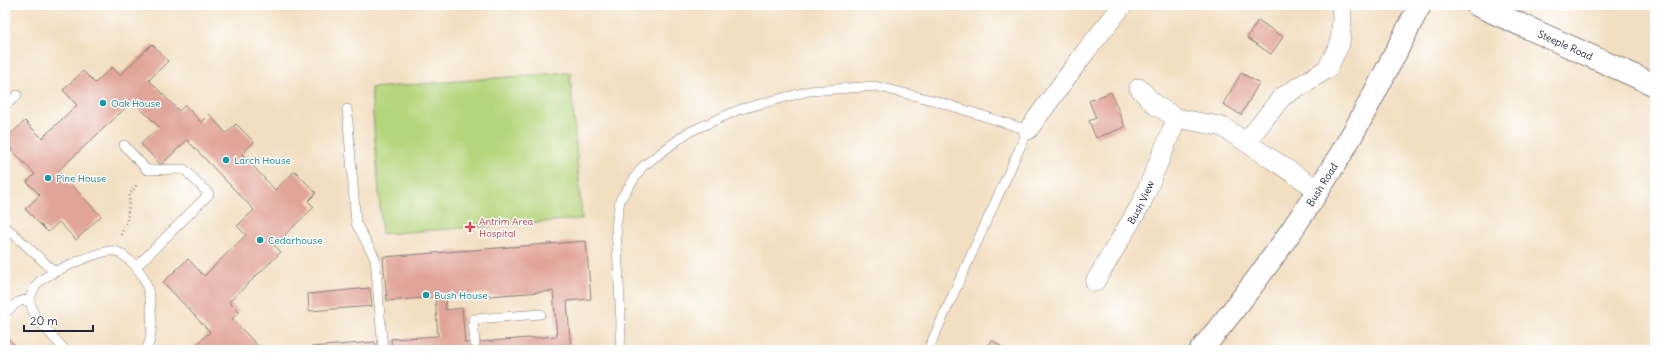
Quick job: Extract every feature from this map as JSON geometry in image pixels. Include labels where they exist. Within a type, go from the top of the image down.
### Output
[{"type":"main road","name":"Bush Road","points":[[1201,350],[1261,272],[1341,153],[1372,99],[1420,5]]},
{"type":"main road","name":"Steeple Road","points":[[1477,5],[1655,85]]},
{"type":"street","points":[[1028,130],[1086,51],[1123,5]]},
{"type":"street","points":[[1246,142],[1282,97],[1327,69],[1340,44],[1342,19],[1341,5]]},
{"type":"street","points":[[1139,88],[1155,105],[1177,118],[1223,127],[1317,189]]},
{"type":"street","name":"Bush View","points":[[1095,282],[1141,204],[1177,118]]},
{"type":"lane","points":[[620,350],[621,323],[616,225],[620,200],[642,167],[687,133],[738,110],[802,93],[875,86],[936,101],[1028,130],[928,350]]},
{"type":"lane","points":[[5,106],[17,95]]},
{"type":"lane","points":[[347,109],[356,223],[375,258],[383,350]]},
{"type":"lane","points":[[124,145],[147,170],[184,169],[209,194],[136,268]]},
{"type":"lane","points":[[5,226],[55,272]]},
{"type":"lane","points":[[65,350],[35,317],[29,299],[38,282],[55,272],[100,252],[114,250],[127,258],[145,281],[152,325],[150,339],[146,350]]},
{"type":"lane","points":[[5,313],[18,302],[29,299]]},
{"type":"lane","points":[[475,343],[474,319],[541,314]]},
{"type":"path","points":[[114,250],[127,221],[130,194],[147,170]]},
{"type":"green space","points":[[570,72],[582,219],[382,234],[371,88]]},
{"type":"building","points":[[1258,20],[1283,37],[1271,54],[1247,38]]},
{"type":"building","points":[[152,44],[168,61],[149,80],[179,111],[185,105],[201,122],[209,114],[226,133],[236,124],[254,142],[242,154],[275,190],[295,171],[316,193],[308,201],[314,207],[274,245],[281,252],[229,302],[239,312],[232,319],[262,350],[191,350],[210,332],[163,282],[188,259],[204,276],[246,235],[237,226],[254,210],[187,140],[161,165],[141,144],[159,127],[133,101],[58,171],[101,216],[76,240],[59,222],[48,232],[25,209],[40,195],[27,182],[35,174],[5,143],[5,139],[25,121],[42,138],[77,105],[63,90],[83,71],[95,83],[112,67],[120,75]]},
{"type":"building","points":[[1241,73],[1259,83],[1241,115],[1223,104]]},
{"type":"building","points":[[1111,92],[1125,127],[1096,138],[1089,121],[1096,118],[1089,101]]},
{"type":"building","name":"Bush House","points":[[586,241],[591,299],[567,301],[571,350],[392,350],[391,339],[438,336],[435,297],[387,301],[383,257]],"holes":[[[553,291],[557,336],[465,343],[462,308],[446,310],[445,296],[488,293],[489,296]]]},
{"type":"building","points":[[370,288],[372,306],[309,311],[308,294]]},
{"type":"building","points":[[5,335],[20,350],[5,350]]},
{"type":"building","points":[[992,340],[1006,350],[986,350]]},
{"type":"building","points":[[375,342],[376,350],[312,350],[311,347]]},
{"type":"place","name":"Oak House","points":[[103,103]]},
{"type":"place","name":"Larch House","points":[[226,160]]},
{"type":"place","name":"Pine House","points":[[48,178]]},
{"type":"place","name":"Antrim Area Hospital","points":[[470,227]]},
{"type":"place","name":"Cedarhouse","points":[[260,240]]},
{"type":"place","name":"Bush House","points":[[426,295]]}]
